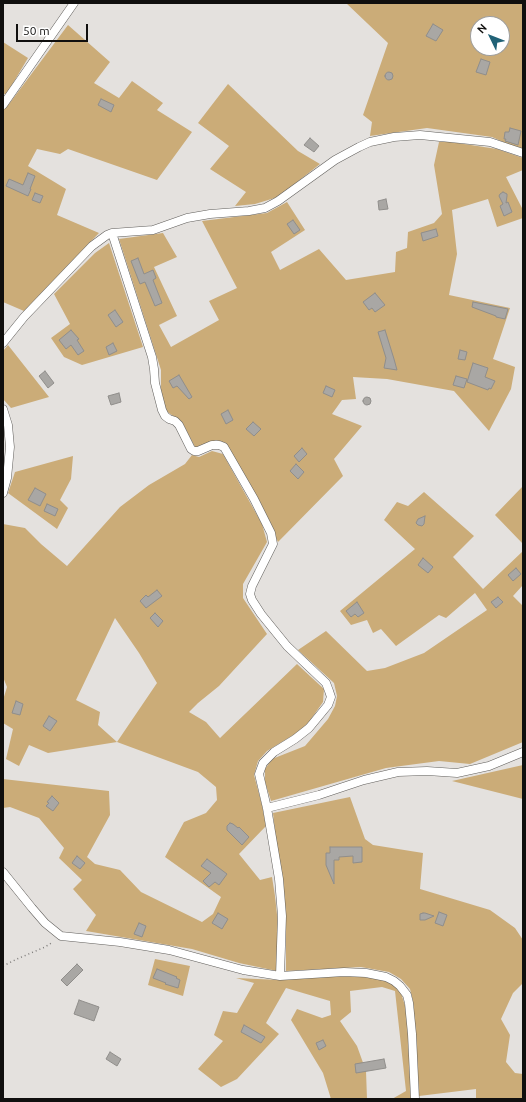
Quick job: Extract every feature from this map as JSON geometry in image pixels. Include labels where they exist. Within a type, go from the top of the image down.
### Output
[{"type":"street","points":[[3,105],[74,3]]},
{"type":"street","points":[[3,343],[24,317],[92,246],[112,233],[153,230],[187,218],[265,208],[278,201],[335,160],[370,142],[394,137],[420,135],[444,136],[490,142],[523,154]]},
{"type":"street","points":[[112,233],[152,357],[155,383],[165,416],[180,425],[189,446],[194,451],[198,451],[212,445],[224,446],[254,499],[271,533],[273,544],[252,586],[250,594],[252,600],[261,614],[287,646],[326,683],[329,691],[330,697],[328,705],[309,728],[274,752],[263,763],[259,774],[267,808],[278,878],[282,916],[280,976]]},
{"type":"street","points":[[3,410],[8,425],[10,447],[7,478],[3,493]]},
{"type":"street","points":[[267,808],[364,780],[398,772],[427,771],[457,773],[489,766],[523,752]]},
{"type":"street","points":[[3,872],[45,923],[61,936],[120,942],[169,950],[243,970],[280,976],[344,972],[366,973],[386,977],[394,981],[407,995],[409,1003],[415,1099]]},
{"type":"path","points":[[3,966],[45,947],[61,936]]},
{"type":"shaded area","points":[[346,3],[523,3],[523,151],[492,137],[427,128],[370,136],[372,122],[363,115],[388,43]]},
{"type":"shaded area","points":[[68,25],[110,62],[94,83],[119,98],[132,81],[163,103],[157,110],[192,132],[157,180],[68,149],[60,154],[37,149],[28,166],[66,189],[57,215],[99,233],[24,311],[3,302],[3,110]]},
{"type":"shaded area","points":[[3,42],[28,58],[6,95],[3,93]]},
{"type":"shaded area","points":[[228,84],[298,151],[320,164],[278,197],[255,204],[235,206],[246,192],[210,169],[229,146],[198,123]]},
{"type":"shaded area","points":[[439,142],[451,142],[497,149],[523,158],[523,170],[506,177],[523,210],[523,218],[497,227],[488,199],[452,210],[457,254],[449,295],[510,308],[493,359],[515,367],[511,389],[489,431],[454,391],[387,379],[353,377],[356,399],[342,400],[332,414],[362,426],[334,459],[343,476],[278,542],[226,443],[216,440],[200,447],[195,447],[182,422],[166,411],[161,390],[161,370],[119,239],[163,233],[177,257],[154,267],[177,316],[159,325],[171,347],[219,320],[209,301],[237,288],[202,221],[267,213],[287,202],[305,230],[271,252],[280,270],[319,249],[346,280],[395,272],[396,252],[407,248],[408,232],[434,223],[442,214],[434,165]]},
{"type":"shaded area","points":[[109,243],[143,347],[82,365],[64,357],[51,338],[70,324],[54,294],[95,253]]},
{"type":"shaded area","points":[[8,345],[49,397],[11,408],[3,399],[3,351]]},
{"type":"shaded area","points":[[212,451],[223,454],[262,524],[267,542],[243,584],[243,598],[267,634],[219,686],[189,712],[206,722],[220,738],[297,664],[324,689],[323,702],[309,722],[300,731],[267,751],[258,761],[254,775],[266,826],[239,854],[260,880],[272,877],[278,924],[277,971],[239,963],[192,949],[86,931],[96,915],[73,889],[82,880],[59,858],[64,848],[39,818],[10,807],[3,808],[3,779],[109,791],[110,815],[87,857],[95,864],[120,870],[141,892],[202,922],[213,914],[221,897],[165,857],[184,822],[206,813],[217,800],[216,787],[198,772],[117,742],[48,753],[29,745],[19,766],[6,759],[13,729],[3,723],[3,700],[7,687],[3,677],[3,524],[25,528],[67,566],[120,507],[149,485],[185,464],[192,455],[199,457]],"holes":[[[115,618],[157,683],[117,742],[98,725],[100,712],[76,700]]]},
{"type":"shaded area","points":[[73,456],[71,479],[60,500],[68,508],[57,529],[8,493],[15,472]]},
{"type":"shaded area","points":[[523,486],[523,544],[495,515]]},
{"type":"shaded area","points":[[424,492],[474,536],[453,557],[483,589],[523,551],[523,585],[513,596],[523,606],[523,742],[470,764],[439,761],[386,768],[271,801],[265,782],[265,769],[272,759],[305,746],[328,719],[335,706],[337,696],[334,683],[298,650],[326,631],[367,671],[385,668],[424,653],[487,610],[475,593],[446,618],[439,615],[396,646],[381,629],[373,633],[367,620],[351,625],[340,611],[415,549],[384,520],[397,502],[408,506]]},
{"type":"shaded area","points":[[523,765],[523,799],[452,781]]},
{"type":"shaded area","points":[[350,797],[365,839],[373,845],[423,853],[420,889],[490,910],[515,928],[523,940],[523,983],[513,993],[501,1019],[510,1035],[506,1062],[515,1073],[523,1074],[523,1099],[476,1099],[476,1089],[419,1096],[413,1001],[410,989],[401,979],[389,972],[361,967],[286,971],[286,932],[273,813]]},
{"type":"shaded area","points":[[155,959],[190,966],[183,996],[148,985]]},
{"type":"shaded area","points":[[338,975],[375,978],[395,984],[401,993],[407,1012],[411,1099],[392,1099],[406,1091],[395,991],[382,987],[350,991],[351,1012],[340,1021],[357,1046],[366,1071],[367,1099],[331,1099],[323,1073],[291,1020],[297,1009],[322,1018],[331,1015],[330,1001],[286,988],[266,1023],[279,1034],[237,1079],[221,1087],[198,1069],[223,1041],[214,1035],[223,1011],[237,1013],[254,983],[236,978],[279,980]]},
{"type":"building","points":[[433,24],[443,30],[436,41],[426,36]]},
{"type":"building","points":[[481,59],[490,62],[486,75],[476,72]]},
{"type":"building","points":[[387,72],[391,72],[393,76],[391,80],[387,80],[385,78],[385,74]]},
{"type":"building","points":[[101,99],[114,105],[111,112],[98,105]]},
{"type":"building","points":[[510,128],[521,131],[518,145],[505,141],[506,139],[504,139],[505,132],[509,132]]},
{"type":"building","points":[[310,138],[319,146],[314,152],[304,145]]},
{"type":"building","points":[[28,173],[35,176],[28,196],[6,186],[9,179],[23,185]]},
{"type":"building","points":[[503,192],[507,194],[506,203],[508,202],[512,212],[504,216],[500,206],[503,204],[499,196]]},
{"type":"building","points":[[35,193],[43,196],[40,203],[32,200]]},
{"type":"building","points":[[386,199],[388,209],[379,210],[378,201]]},
{"type":"building","points":[[293,220],[300,230],[294,234],[287,224]]},
{"type":"building","points":[[436,229],[438,236],[423,241],[421,233]]},
{"type":"building","points":[[138,258],[144,274],[153,270],[156,278],[153,280],[162,303],[155,306],[145,282],[140,284],[131,261]]},
{"type":"building","points":[[375,293],[385,305],[375,312],[372,308],[369,310],[363,302]]},
{"type":"building","points":[[473,302],[508,309],[505,319],[472,307]]},
{"type":"building","points":[[115,310],[123,322],[116,327],[108,315]]},
{"type":"building","points":[[71,330],[79,339],[77,340],[84,351],[78,355],[71,345],[66,349],[59,340]]},
{"type":"building","points":[[385,330],[397,370],[384,368],[386,358],[378,332]]},
{"type":"building","points":[[113,343],[117,351],[109,355],[106,347]]},
{"type":"building","points":[[460,350],[467,352],[465,360],[458,359]]},
{"type":"building","points":[[473,363],[488,368],[485,377],[495,381],[491,389],[489,388],[488,390],[467,382]]},
{"type":"building","points":[[45,371],[54,383],[48,388],[39,376]]},
{"type":"building","points":[[179,375],[192,397],[189,399],[177,386],[173,388],[169,381]]},
{"type":"building","points":[[456,376],[467,379],[464,388],[453,385]]},
{"type":"building","points":[[326,386],[335,390],[332,397],[323,393]]},
{"type":"building","points":[[119,393],[121,402],[111,405],[108,396]]},
{"type":"building","points":[[367,397],[370,398],[370,404],[367,405],[364,404],[363,401],[364,398]]},
{"type":"building","points":[[228,410],[233,420],[226,424],[221,414]]},
{"type":"building","points":[[253,422],[261,429],[254,436],[246,429]]},
{"type":"building","points":[[302,448],[307,454],[299,462],[294,456]]},
{"type":"building","points":[[296,464],[304,472],[298,479],[290,471]]},
{"type":"building","points":[[35,488],[46,494],[40,506],[28,500]]},
{"type":"building","points":[[47,504],[58,509],[55,516],[44,511]]},
{"type":"building","points":[[425,516],[424,524],[422,526],[416,523],[418,519]]},
{"type":"building","points":[[423,558],[433,567],[428,573],[418,565]]},
{"type":"building","points":[[516,568],[521,574],[513,581],[508,575]]},
{"type":"building","points":[[157,590],[162,596],[146,608],[140,601],[146,595],[148,597]]},
{"type":"building","points":[[498,597],[503,602],[496,608],[491,602]]},
{"type":"building","points":[[357,602],[364,613],[358,617],[355,614],[351,617],[346,611]]},
{"type":"building","points":[[155,613],[163,621],[158,627],[150,618]]},
{"type":"building","points":[[16,701],[23,704],[20,715],[12,713]]},
{"type":"building","points":[[49,716],[57,721],[50,731],[43,726]]},
{"type":"building","points":[[52,796],[59,803],[53,811],[46,806],[49,803],[47,802]]},
{"type":"building","points":[[230,823],[238,828],[239,827],[249,837],[242,845],[227,830],[227,826]]},
{"type":"building","points":[[330,847],[362,847],[362,862],[353,863],[353,856],[339,857],[339,860],[334,860],[334,884],[326,865],[326,853],[330,853]]},
{"type":"building","points":[[77,856],[85,863],[80,869],[72,863]]},
{"type":"building","points":[[207,859],[227,874],[219,885],[215,882],[209,887],[203,881],[211,873],[201,866]]},
{"type":"building","points":[[439,912],[447,915],[443,926],[435,923]]},
{"type":"building","points":[[218,913],[228,919],[222,929],[212,923]]},
{"type":"building","points":[[423,913],[434,916],[425,920],[420,920],[420,914]]},
{"type":"building","points":[[139,923],[146,926],[142,937],[134,934]]},
{"type":"building","points":[[77,964],[83,970],[67,986],[61,980]]},
{"type":"building","points":[[157,969],[177,977],[176,978],[180,980],[178,988],[153,978]]},
{"type":"building","points":[[79,1000],[99,1007],[94,1021],[74,1014]]},
{"type":"building","points":[[244,1025],[265,1037],[261,1043],[241,1032]]},
{"type":"building","points":[[323,1040],[326,1046],[319,1050],[316,1043]]},
{"type":"building","points":[[110,1052],[121,1059],[117,1066],[106,1059]]},
{"type":"building","points":[[384,1059],[386,1068],[356,1073],[355,1064]]}]
